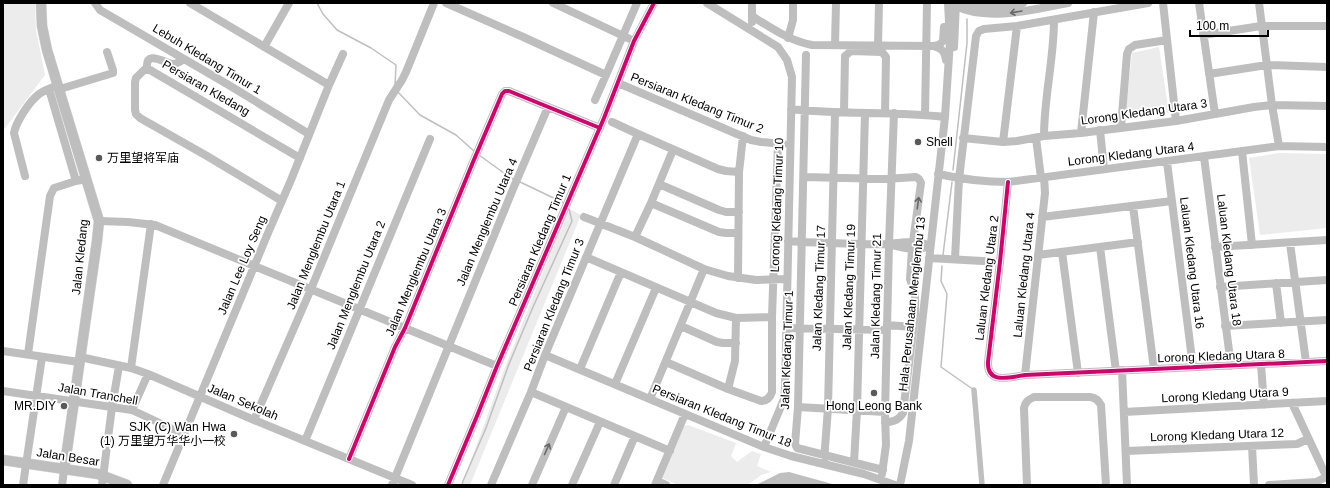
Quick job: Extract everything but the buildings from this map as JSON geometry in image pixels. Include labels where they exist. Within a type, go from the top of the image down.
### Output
[{"type":"main road","name":"Jalan Kledang","points":[[41,3],[42,26],[56,88],[87,178],[99,221],[64,470]]},
{"type":"main road","name":"Jalan Besar","points":[[3,461],[64,470],[127,485]]},
{"type":"main road","name":"Jalan Besar","points":[[103,480],[119,485]]},
{"type":"street","name":"Lebuh Kledang Timur 1","points":[[95,3],[100,10],[309,134]]},
{"type":"street","points":[[190,3],[329,86]]},
{"type":"street","name":"Jalan Menglembu Utara 1","points":[[254,420],[311,289],[388,100],[398,87],[434,3]]},
{"type":"street","points":[[446,3],[606,75]]},
{"type":"street","points":[[553,3],[634,41]]},
{"type":"street","points":[[595,100],[637,3]]},
{"type":"street","name":"Persiaran Kledang Timur 1","points":[[448,485],[497,366],[600,128],[634,41],[654,3]]},
{"type":"street","name":"Lorong Kledang Timur 10","points":[[707,3],[778,47],[787,60],[792,77],[785,388],[784,399],[764,447]]},
{"type":"street","points":[[752,3],[752,30]]},
{"type":"street","points":[[788,38],[793,20],[793,3]]},
{"type":"street","points":[[835,45],[836,3]]},
{"type":"street","points":[[878,45],[879,3]]},
{"type":"street","points":[[924,115],[930,46],[927,3]]},
{"type":"street","points":[[930,46],[941,43],[944,38],[945,3]]},
{"type":"street","points":[[970,3],[980,9]]},
{"type":"street","points":[[955,32],[962,15],[980,9],[1024,3]]},
{"type":"street","points":[[953,4],[1009,13],[1068,3]]},
{"type":"street","points":[[955,259],[963,138],[976,36],[979,31],[984,29],[1017,26],[1054,20],[1148,3]]},
{"type":"street","points":[[1163,3],[1176,121]]},
{"type":"street","points":[[1199,3],[1215,114]]},
{"type":"street","points":[[1259,3],[1266,65],[1278,146]]},
{"type":"street","points":[[264,47],[286,4]]},
{"type":"street","name":"Hala Perusahaan Menglembu 13","points":[[944,121],[946,115],[955,32],[953,4]]},
{"type":"street","name":"Hala Perusahaan Menglembu 13","points":[[900,485],[909,441],[944,121],[953,4]]},
{"type":"street","points":[[1081,133],[1094,12]]},
{"type":"street","points":[[752,16],[788,38],[812,45],[940,47],[945,54],[947,75]]},
{"type":"street","name":"Laluan Kledang Utara 4","points":[[1025,375],[1045,193],[1042,177],[1040,137],[1047,90],[1054,20]]},
{"type":"street","points":[[1003,142],[1017,26]]},
{"type":"street","points":[[1203,35],[1261,26],[1327,26]]},
{"type":"street","points":[[1121,128],[1127,54],[1129,49],[1135,45],[1167,40]]},
{"type":"street","name":"Jalan Kledang Timur 17","points":[[824,464],[828,408],[834,178],[846,56],[851,51],[882,52],[886,57],[885,113]]},
{"type":"street","points":[[25,176],[14,133],[17,122],[38,94],[56,88],[111,75],[113,70],[107,52]]},
{"type":"street","name":"Jalan Lee Loy Seng","points":[[164,485],[343,54]]},
{"type":"street","name":"Jalan Kledang Timur 1","points":[[806,55],[798,408],[795,444],[797,448],[824,455]]},
{"type":"street","points":[[147,69],[146,67],[148,61],[152,59],[159,58],[173,64],[184,59]]},
{"type":"street","points":[[1209,74],[1266,65],[1327,67]]},
{"type":"street","name":"Persiaran Kledang","points":[[282,202],[207,156],[140,118],[136,114],[135,110],[135,82],[141,72],[147,69],[154,72],[300,158]]},
{"type":"street","name":"Persiaran Kledang Timur 2","points":[[618,83],[743,136],[762,142],[791,144]]},
{"type":"street","points":[[56,88],[76,181]]},
{"type":"street","name":"Jalan Menglembu Utara 3","points":[[349,459],[502,94],[505,91],[509,91],[548,107]]},
{"type":"street","name":"Lorong Kledang Utara 3","points":[[963,138],[1003,142],[1176,121],[1254,107],[1272,105],[1327,106]]},
{"type":"street","points":[[548,107],[600,128]]},
{"type":"street","name":"Jalan Menglembu Utara 4","points":[[393,481],[548,107]]},
{"type":"street","points":[[792,109],[924,115],[944,121]]},
{"type":"street","name":"Jalan Kledang Timur 19","points":[[854,462],[860,329],[866,112]]},
{"type":"street","name":"Jalan Kledang Timur 21","points":[[880,479],[883,470],[886,445],[885,412],[889,244],[894,113]]},
{"type":"street","points":[[612,122],[673,150],[718,168],[726,171],[739,172]]},
{"type":"street","points":[[1100,130],[1104,169]]},
{"type":"street","name":"Persiaran Kledang Timur 3","points":[[491,485],[638,134]]},
{"type":"street","points":[[738,278],[739,172],[743,136]]},
{"type":"street","name":"Jalan Menglembu Utara 2","points":[[305,441],[430,139]]},
{"type":"street","name":"Lorong Kledang Timur 10","points":[[728,389],[761,401],[767,399],[772,392],[772,317],[778,144]]},
{"type":"street","name":"Lorong Kledang Utara 4","points":[[938,174],[960,179],[1008,182],[1278,146],[1327,147]]},
{"type":"street","points":[[635,237],[673,150]]},
{"type":"street","points":[[1242,152],[1252,245]]},
{"type":"street","name":"Laluan Kledang Utara 18","points":[[1204,157],[1231,366]]},
{"type":"street","name":"Laluan Kledang Utara 16","points":[[1167,162],[1193,367]]},
{"type":"street","points":[[804,177],[891,178],[916,176],[919,179],[920,183],[912,245],[910,279],[915,294],[915,300],[902,413],[900,418],[894,422],[885,423]]},
{"type":"street","points":[[28,354],[50,196],[54,188],[87,178]]},
{"type":"street","name":"Laluan Kledang Utara 2","points":[[991,375],[987,370],[1008,182]]},
{"type":"street","points":[[659,184],[719,210],[726,212],[739,212]]},
{"type":"street","points":[[1042,216],[1172,201]]},
{"type":"street","points":[[651,203],[719,232],[738,233]]},
{"type":"street","points":[[1133,206],[1154,369]]},
{"type":"street","points":[[584,217],[635,237],[704,268],[728,276],[774,280],[787,279]]},
{"type":"street","points":[[99,221],[151,224],[497,366]]},
{"type":"street","points":[[131,368],[151,224]]},
{"type":"street","points":[[1215,247],[1327,240]]},
{"type":"street","points":[[788,241],[889,244],[904,248],[912,245],[923,249],[930,246]]},
{"type":"street","points":[[1038,256],[1138,242]]},
{"type":"street","points":[[1290,243],[1306,362]]},
{"type":"street","points":[[1100,247],[1124,412],[1127,485]]},
{"type":"street","points":[[1062,252],[1078,373]]},
{"type":"street","points":[[586,257],[716,313],[736,318],[772,317]]},
{"type":"street","points":[[929,258],[1000,262]]},
{"type":"street","points":[[650,399],[704,268]]},
{"type":"street","points":[[580,369],[620,272]]},
{"type":"street","points":[[1220,286],[1327,280]]},
{"type":"street","points":[[1276,283],[1281,323]]},
{"type":"street","points":[[615,384],[656,288]]},
{"type":"street","points":[[666,362],[728,389],[734,361],[736,318]]},
{"type":"street","points":[[1226,326],[1327,320]]},
{"type":"street","points":[[681,326],[717,342],[736,343]]},
{"type":"street","points":[[786,328],[860,329],[913,327]]},
{"type":"street","name":"Jalan Sekolah","points":[[3,351],[42,357],[80,360],[131,368],[349,459],[393,481],[412,485]]},
{"type":"street","name":"Persiaran Kledang Timur 18","points":[[545,355],[764,447],[791,456],[880,479],[895,485]]},
{"type":"street","points":[[23,485],[42,357]]},
{"type":"street","name":"Lorong Kledang Utara 8","points":[[991,375],[997,378],[1025,375],[1327,361]]},
{"type":"street","points":[[1261,365],[1264,405]]},
{"type":"street","points":[[103,480],[112,407],[119,366]]},
{"type":"street","points":[[132,410],[148,374]]},
{"type":"street","name":"Jalan Tranchell","points":[[3,391],[132,410],[185,435]]},
{"type":"street","points":[[531,392],[670,451]]},
{"type":"street","points":[[1027,485],[1025,403],[1034,397],[1090,397],[1095,398],[1101,405],[1106,485]]},
{"type":"street","name":"Lorong Kledang Utara 9","points":[[1124,412],[1327,401]]},
{"type":"street","points":[[1269,485],[1316,482],[1327,478],[1292,404]]},
{"type":"street","points":[[532,485],[566,407]]},
{"type":"street","points":[[798,408],[828,408],[885,412]]},
{"type":"street","points":[[666,485],[656,483],[685,414]]},
{"type":"street","points":[[572,485],[600,422]]},
{"type":"street","points":[[614,485],[635,436]]},
{"type":"street","name":"Lorong Kledang Utara 12","points":[[1126,451],[1297,444],[1308,439]]},
{"type":"street","points":[[1252,446],[1254,485]]},
{"type":"street","points":[[824,455],[883,470]]},
{"type":"street","points":[[62,485],[64,470]]},
{"type":"shaded area","points":[[3,3],[35,3],[36,30],[45,75],[3,131]]},
{"type":"shaded area","points":[[1159,47],[1169,113],[1125,120],[1132,53]]},
{"type":"shaded area","points":[[1279,153],[1327,154],[1327,228],[1260,235],[1249,158]]},
{"type":"shaded area","points":[[568,208],[581,215],[470,485],[462,485],[504,370]]},
{"type":"shaded area","points":[[688,425],[736,443],[731,456],[737,462],[752,451],[761,454],[757,466],[771,472],[761,475],[748,485],[678,485],[662,478],[684,426]]},
{"type":"shaded area","points":[[789,472],[836,485],[756,485],[780,473]]},
{"type":"waterway","points":[[317,3],[323,14],[337,30],[371,48],[396,65],[395,85]]},
{"type":"waterway","points":[[953,170],[967,43],[967,19]]},
{"type":"waterway","points":[[397,91],[420,115],[456,135],[474,151]]},
{"type":"waterway","points":[[479,155],[513,179]]},
{"type":"waterway","points":[[518,181],[564,203]]},
{"type":"waterway","points":[[943,255],[952,182]]},
{"type":"waterway","points":[[462,485],[486,428],[509,364],[572,221],[569,209]]},
{"type":"waterway","points":[[942,266],[941,281],[947,294],[941,367],[974,390]]},
{"type":"waterway","points":[[974,390],[982,485]]},
{"type":"cycle path","points":[[448,485],[497,366],[604,118],[634,41],[654,3]]},
{"type":"cycle path","points":[[349,459],[502,94],[505,91],[509,91],[600,128]]},
{"type":"cycle path","points":[[1008,182],[988,362],[991,374],[995,377],[1006,378],[1025,375],[1327,361]]},
{"type":"place","name":"Shell","points":[[918,142]]},
{"type":"place","name":"万里望将军庙","points":[[99,158]]},
{"type":"place","name":"Hong Leong Bank","points":[[874,393]]},
{"type":"place","name":"MR.DIY","points":[[64,406]]},
{"type":"place","name":"SJK (C) Wan Hwa (1) 万里望万华华小一校","points":[[234,434]]}]
